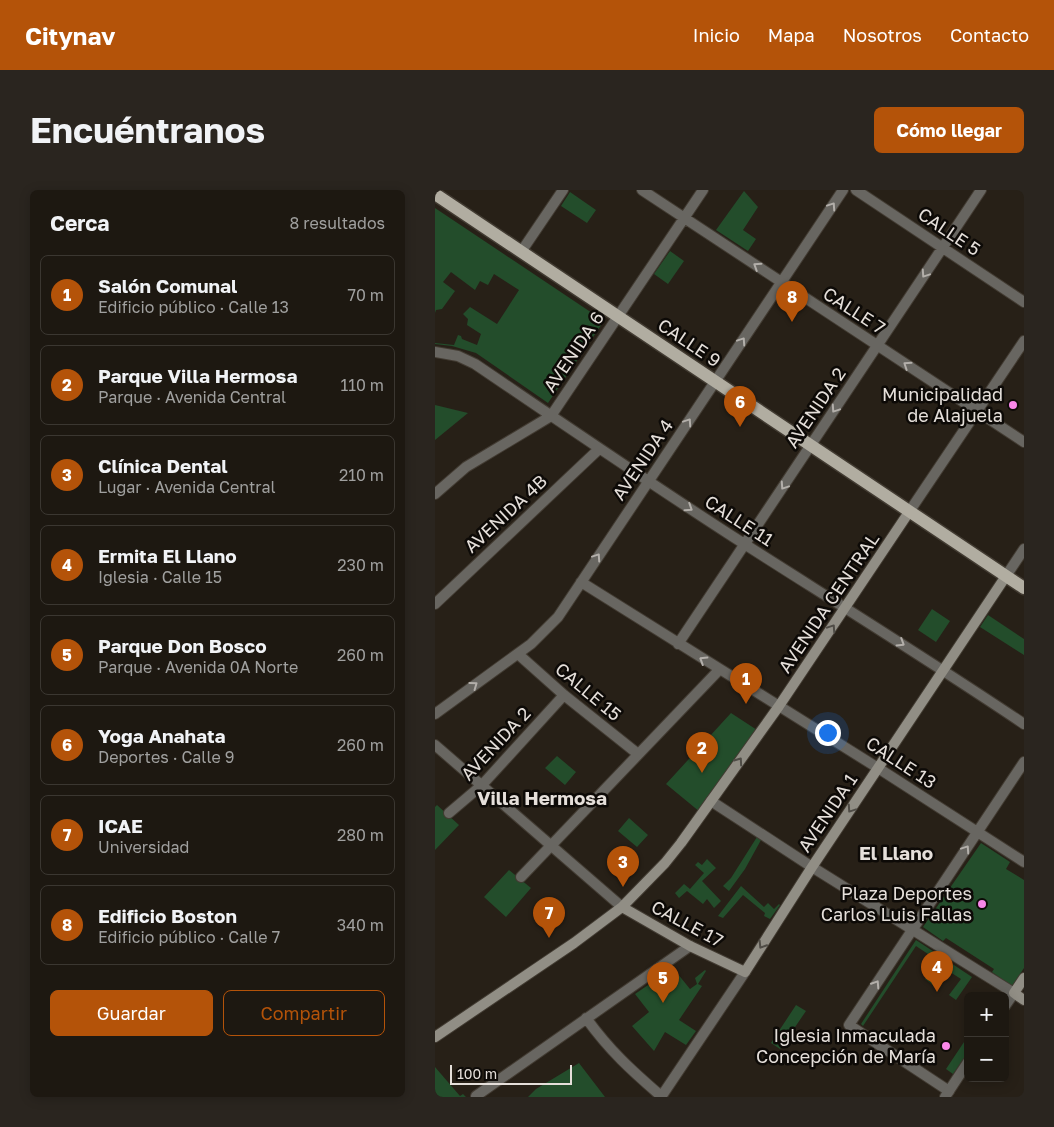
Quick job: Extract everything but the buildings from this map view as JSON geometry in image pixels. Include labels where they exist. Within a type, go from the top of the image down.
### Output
[{"type":"main road","name":"CALLE 9","points":[[435,194],[1024,588]]},
{"type":"main road","name":"AVENIDA CENTRAL","points":[[435,1037],[574,943],[622,907],[671,856],[779,706],[909,512]]},
{"type":"main road","name":"AVENIDA 1","points":[[745,972],[812,867],[1006,576]]},
{"type":"main road","name":"CALLE 17","points":[[622,907],[690,946],[745,972]]},
{"type":"main road","points":[[1024,978],[1013,993],[1024,1000]]},
{"type":"street","points":[[521,252],[563,190]]},
{"type":"street","name":"CALLE 7","points":[[642,190],[1024,442]]},
{"type":"street","name":"AVENIDA 6","points":[[435,494],[466,467],[551,416],[703,190]]},
{"type":"street","name":"AVENIDA 4","points":[[435,714],[518,654],[552,625],[843,190]]},
{"type":"street","name":"CALLE 5","points":[[856,190],[1024,302]]},
{"type":"street","name":"AVENIDA 2","points":[[677,644],[981,190]]},
{"type":"street","name":"AVENIDA CENTRAL","points":[[909,512],[1024,340]]},
{"type":"street","name":"CALLE 11","points":[[435,352],[450,354],[468,360],[744,544],[944,670],[1024,724]]},
{"type":"street","name":"AVENIDA 4B","points":[[435,604],[599,449]]},
{"type":"street","name":"AVENIDA 1","points":[[1006,576],[1024,549]]},
{"type":"street","name":"CALLE 13","points":[[581,582],[1024,862]]},
{"type":"street","name":"CALLE 15","points":[[518,654],[564,695],[638,754]]},
{"type":"street","points":[[521,877],[719,670]]},
{"type":"street","name":"AVENIDA 2","points":[[449,813],[482,785],[564,695]]},
{"type":"street","name":"CALLE 17","points":[[435,745],[622,907]]},
{"type":"street","points":[[964,1068],[947,1094],[849,1025],[1024,762]]},
{"type":"street","points":[[711,801],[812,867],[1013,993],[1009,1000]]},
{"type":"street","points":[[476,1096],[690,946]]},
{"type":"street","name":"AVENIDA 1","points":[[661,1097],[745,972]]},
{"type":"street","points":[[587,1018],[604,1043],[627,1067],[661,1097]]},
{"type":"green space","points":[[744,191],[758,207],[743,230],[756,239],[748,251],[716,230]]},
{"type":"green space","points":[[570,192],[596,210],[587,223],[561,206]]},
{"type":"green space","points":[[435,208],[604,321],[548,403],[476,353],[452,346],[435,344],[454,345],[458,335],[462,339],[477,345],[481,334],[467,325],[468,319],[463,314],[470,307],[497,324],[519,290],[494,274],[488,285],[480,281],[475,290],[451,272],[443,282],[455,291],[442,309],[436,310],[435,313]]},
{"type":"green space","points":[[670,251],[684,261],[668,284],[654,274]]},
{"type":"green space","points":[[435,405],[468,413],[435,440]]},
{"type":"green space","points":[[932,609],[950,621],[936,642],[918,630]]},
{"type":"green space","points":[[988,615],[1024,639],[1024,655],[980,627]]},
{"type":"green space","points":[[731,713],[757,730],[700,812],[666,784]]},
{"type":"green space","points":[[557,756],[576,772],[565,785],[545,768]]},
{"type":"green space","points":[[437,805],[459,825],[435,850],[435,807]]},
{"type":"green space","points":[[629,818],[648,835],[637,847],[618,831]]},
{"type":"green space","points":[[757,837],[761,840],[745,869],[729,891],[723,886],[731,878]]},
{"type":"green space","name":"Plaza Deportes Carlos Luis Fallas","points":[[981,843],[1010,862],[1006,869],[1024,880],[1024,968],[1012,986],[992,972],[994,969],[946,938],[943,941],[923,927]]},
{"type":"green space","points":[[707,859],[716,868],[702,881],[721,901],[714,908],[707,899],[703,904],[687,891],[679,898],[675,893],[684,884],[690,889],[704,873],[695,865],[698,862],[702,865]]},
{"type":"green space","points":[[509,870],[531,888],[506,917],[484,897]]},
{"type":"green space","points":[[741,886],[764,907],[768,903],[774,909],[780,905],[770,919],[764,916],[765,913],[743,895],[723,918],[718,916]]},
{"type":"green space","points":[[916,940],[972,977],[956,1000],[949,995],[961,979],[950,972],[938,989],[925,979],[937,960],[916,946],[863,1026],[861,1024]]},
{"type":"green space","points":[[673,968],[690,989],[697,984],[695,978],[706,971],[698,984],[702,986],[679,1020],[696,1031],[686,1045],[665,1032],[654,1051],[632,1026],[649,1012],[635,994]]},
{"type":"green space","points":[[796,1005],[806,1011],[780,1049],[771,1043]]},
{"type":"green space","points":[[964,1042],[964,1058],[953,1074],[946,1069]]},
{"type":"green space","points":[[579,1063],[605,1097],[528,1097],[536,1089]]},
{"type":"green space","points":[[435,1067],[460,1096],[463,1094],[466,1097],[435,1097]]},
{"type":"place","name":"Edificio Boston","points":[[792,322]]},
{"type":"place","name":"Municipalidad de Alajuela","points":[[1013,405]]},
{"type":"place","name":"Yoga Anahata","points":[[740,427]]},
{"type":"place","name":"Salón Comunal","points":[[746,704]]},
{"type":"place","name":"Parque Villa Hermosa","points":[[702,773]]},
{"type":"place","name":"Clínica Dental","points":[[623,887]]},
{"type":"place","name":"Plaza Deportes Carlos Luis Fallas","points":[[982,904]]},
{"type":"place","name":"ICAE","points":[[549,938]]},
{"type":"place","name":"Ermita El Llano","points":[[937,992]]},
{"type":"place","name":"Parque Don Bosco","points":[[663,1003]]},
{"type":"place","name":"Iglesia Inmaculada Concepción de María","points":[[946,1046]]},
{"type":"district","name":"Villa Hermosa","points":[[542,798]]},
{"type":"district","name":"El Llano","points":[[896,853]]}]
